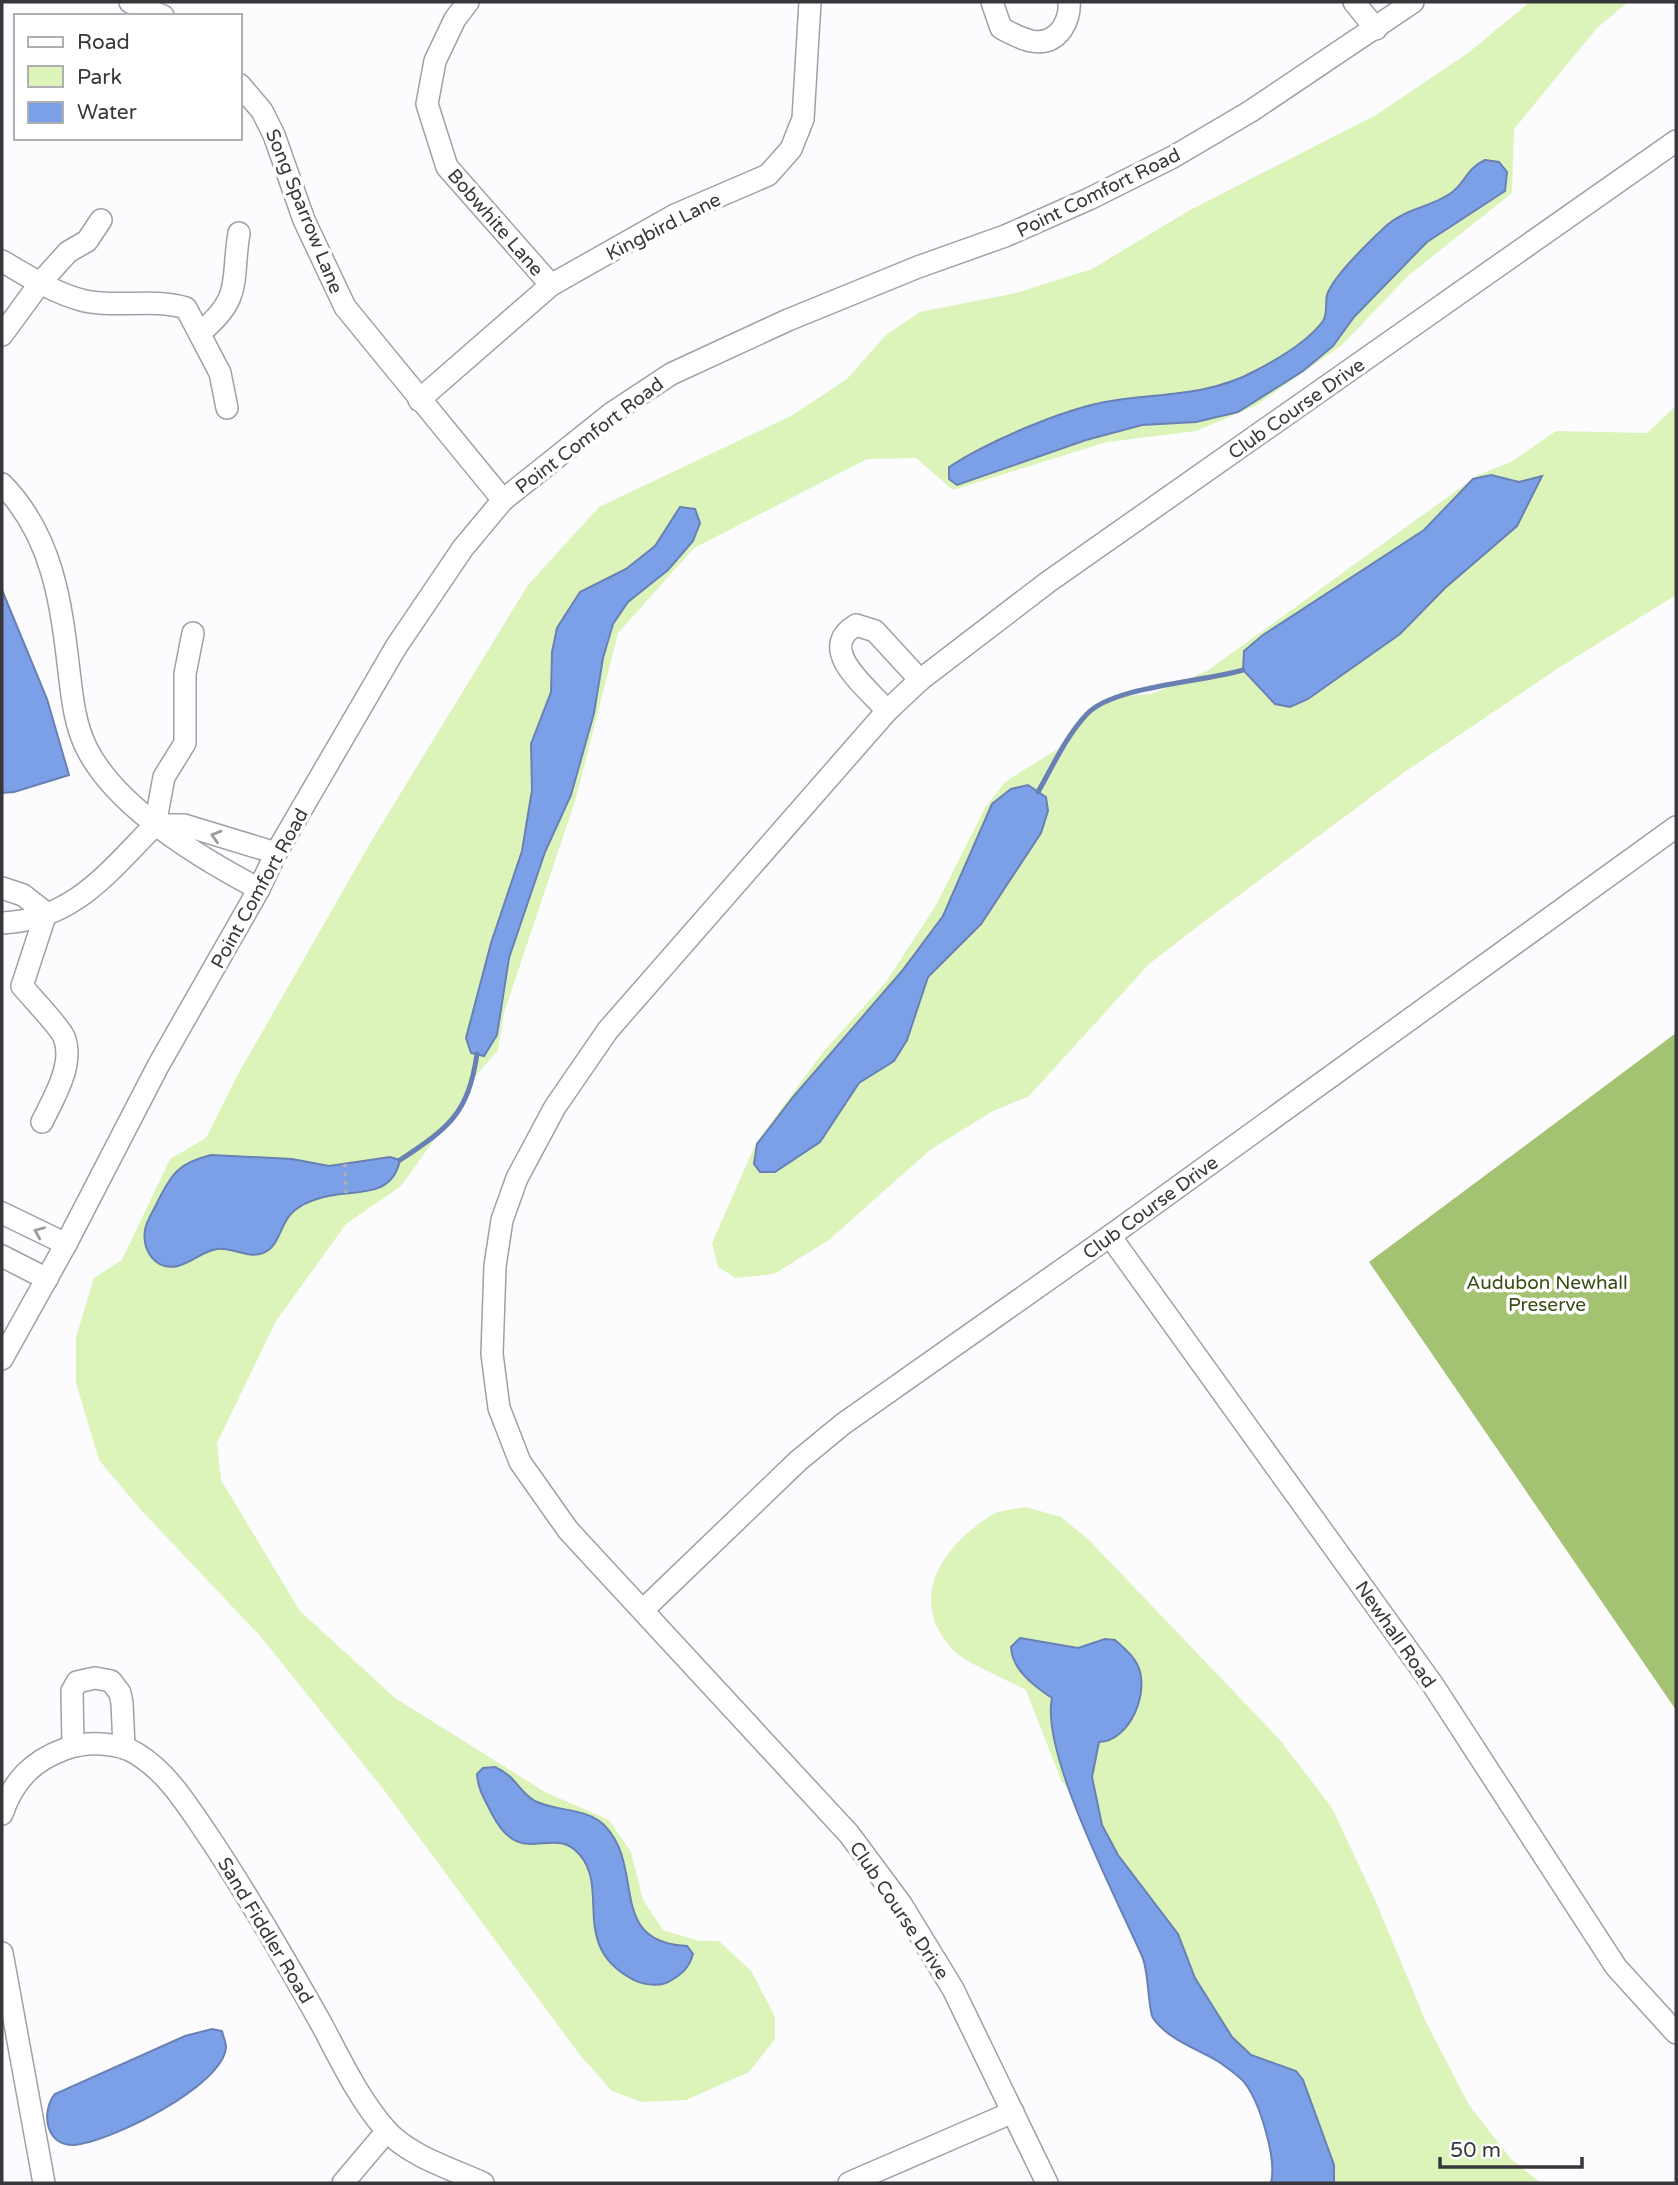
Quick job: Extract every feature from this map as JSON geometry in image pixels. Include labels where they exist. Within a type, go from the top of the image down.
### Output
[{"type":"street","points":[[130,2],[158,9]]},
{"type":"street","name":"Bobwhite Lane","points":[[468,2],[455,19],[435,61],[427,104],[447,167],[551,285]]},
{"type":"street","name":"Kingbird Lane","points":[[419,400],[551,285],[675,215],[768,175],[790,149],[803,119],[810,2]]},
{"type":"street","points":[[992,2],[1001,28],[1019,39],[1037,43],[1053,39],[1064,26],[1069,2]]},
{"type":"street","points":[[1354,2],[1376,29]]},
{"type":"street","name":"Point Comfort Road","points":[[2,1359],[66,1244],[158,1066],[259,890],[276,853],[396,648],[463,548],[503,500],[593,427],[671,374],[788,320],[918,267],[1005,236],[1089,199],[1173,157],[1376,29],[1402,5]]},
{"type":"street","name":"Song Sparrow Lane","points":[[242,87],[262,111],[274,135],[304,220],[345,307],[503,500]]},
{"type":"street","name":"Club Course Drive","points":[[1047,2183],[953,1989],[901,1904],[849,1834],[568,1530],[520,1462],[499,1408],[492,1353],[495,1266],[502,1220],[516,1178],[555,1107],[608,1030],[887,711],[920,680],[1048,582],[1676,141]]},
{"type":"street","points":[[2,335],[40,283],[68,252],[87,241],[101,220]]},
{"type":"street","points":[[201,332],[222,314],[232,293],[239,233]]},
{"type":"street","points":[[2,261],[40,283],[85,301],[169,303],[186,308],[201,332],[219,373],[227,408]]},
{"type":"street","points":[[2,484],[39,538],[52,567],[60,594],[73,702],[87,750],[100,769],[155,825],[221,869],[259,890]]},
{"type":"street","points":[[887,711],[840,656],[839,640],[845,632],[856,625],[876,631],[920,680]]},
{"type":"street","points":[[2,923],[47,913],[85,895],[155,825],[164,777],[185,744],[185,674],[193,633]]},
{"type":"street","points":[[155,825],[184,825],[276,853]]},
{"type":"street","name":"Club Course Drive","points":[[643,1610],[798,1461],[843,1424],[1110,1236],[1676,827]]},
{"type":"street","points":[[2,888],[23,895],[47,913]]},
{"type":"street","points":[[42,1122],[61,1085],[65,1058],[64,1037],[12,983],[47,913]]},
{"type":"street","points":[[5,1223],[66,1244]]},
{"type":"street","name":"Newhall Road","points":[[1110,1236],[1440,1696],[1616,1967],[1676,2033]]},
{"type":"street","points":[[2,1256],[47,1279]]},
{"type":"street","points":[[2,1815],[8,1795],[25,1771],[54,1753],[73,1746],[124,1747],[120,1693],[111,1681],[94,1678],[77,1682],[72,1691],[73,1746]]},
{"type":"street","name":"Sand Fiddler Road","points":[[124,1747],[149,1763],[187,1804],[224,1860],[347,2073],[387,2131],[438,2163],[483,2183]]},
{"type":"street","points":[[2,1953],[44,2183]]},
{"type":"street","points":[[849,2183],[885,2165],[1013,2112]]},
{"type":"street","points":[[343,2183],[387,2131]]},
{"type":"path","points":[[345,1164],[346,1194]]},
{"type":"green space","points":[[1530,2],[1628,2],[1597,28],[1514,129],[1512,193],[1409,275],[1342,345],[1255,406],[1196,431],[1107,442],[953,490],[916,458],[867,459],[694,548],[618,633],[576,798],[504,1013],[498,1050],[474,1078],[459,1112],[439,1133],[401,1186],[346,1224],[276,1321],[217,1443],[221,1480],[300,1611],[395,1698],[545,1792],[609,1820],[631,1852],[643,1900],[663,1930],[699,1941],[719,1941],[752,1972],[775,2017],[775,2039],[749,2072],[686,2100],[642,2102],[612,2091],[580,2055],[384,1790],[261,1637],[141,1510],[99,1460],[76,1383],[76,1337],[94,1278],[122,1260],[170,1159],[206,1138],[237,1076],[372,840],[528,585],[599,507],[791,416],[847,379],[886,335],[920,312],[1016,293],[1092,269],[1190,210],[1376,115],[1468,53]]},
{"type":"green space","points":[[1676,406],[1676,595],[1560,667],[1406,771],[1210,917],[1149,964],[1029,1096],[993,1111],[930,1150],[829,1240],[774,1274],[736,1278],[718,1267],[712,1243],[756,1143],[823,1052],[886,982],[936,905],[985,808],[1005,782],[1064,745],[1089,712],[1115,697],[1151,694],[1207,671],[1478,475],[1511,462],[1556,431],[1647,433]]},
{"type":"green space","name":"Audubon Newhall Preserve","points":[[1676,1033],[1676,1710],[1369,1262]]},
{"type":"green space","points":[[1026,1507],[1061,1517],[1089,1540],[1280,1740],[1332,1808],[1376,1902],[1426,2022],[1469,2105],[1511,2159],[1541,2183],[1318,2183],[1086,1813],[1061,1780],[1026,1690],[961,1656],[940,1633],[932,1614],[931,1595],[935,1577],[944,1560],[972,1529],[990,1516]]},
{"type":"water","points":[[1485,160],[1499,162],[1507,172],[1505,191],[1427,242],[1354,317],[1333,346],[1303,371],[1238,412],[1196,422],[1142,425],[1086,440],[957,485],[949,479],[949,467],[965,457],[1050,418],[1111,401],[1220,385],[1273,361],[1317,329],[1325,318],[1327,295],[1331,287],[1379,232],[1402,215],[1451,193],[1474,167]]},
{"type":"water","points":[[1491,475],[1519,482],[1542,476],[1517,526],[1445,588],[1400,634],[1308,699],[1290,707],[1275,704],[1243,670],[1244,651],[1263,635],[1424,530],[1473,479]]},
{"type":"water","points":[[680,507],[695,509],[700,523],[693,541],[668,570],[628,602],[613,624],[603,658],[594,713],[571,795],[545,852],[509,958],[497,1035],[484,1056],[471,1053],[466,1038],[491,943],[522,851],[532,790],[531,744],[551,692],[552,652],[557,628],[580,592],[626,569],[655,546]]},
{"type":"water","points":[[2,590],[47,699],[69,775],[14,792],[2,793]]},
{"type":"water","points":[[1028,785],[1046,797],[1048,811],[1041,833],[981,924],[928,977],[907,1040],[894,1061],[859,1083],[820,1142],[775,1172],[760,1172],[754,1164],[757,1144],[794,1096],[902,971],[943,916],[992,804],[1011,789]]},
{"type":"water","points":[[211,1155],[292,1159],[329,1166],[390,1157],[400,1160],[388,1183],[378,1188],[329,1196],[299,1207],[287,1220],[273,1246],[263,1253],[252,1255],[217,1249],[178,1266],[163,1265],[152,1257],[146,1245],[145,1230],[148,1219],[172,1176],[191,1162]]},
{"type":"water","points":[[1020,1638],[1078,1648],[1105,1639],[1115,1640],[1135,1661],[1141,1675],[1141,1687],[1135,1713],[1120,1733],[1099,1742],[1092,1777],[1102,1825],[1118,1855],[1178,1934],[1195,1978],[1232,2037],[1251,2055],[1296,2071],[1303,2080],[1334,2165],[1334,2183],[1271,2183],[1272,2160],[1266,2131],[1256,2103],[1244,2082],[1219,2062],[1175,2038],[1153,2018],[1142,1956],[1069,1789],[1051,1723],[1052,1698],[1025,1677],[1012,1655],[1011,1647]]},
{"type":"water","points":[[495,1767],[508,1775],[535,1801],[589,1816],[605,1826],[617,1843],[624,1862],[636,1918],[646,1932],[662,1941],[687,1946],[693,1954],[681,1973],[666,1983],[652,1985],[634,1980],[614,1967],[602,1951],[596,1935],[592,1885],[588,1869],[580,1855],[569,1846],[559,1843],[526,1844],[514,1840],[503,1831],[484,1799],[477,1774],[483,1768]]},
{"type":"water","points":[[212,2029],[222,2031],[226,2047],[220,2062],[186,2095],[136,2123],[90,2142],[64,2144],[51,2133],[47,2118],[55,2094],[185,2036]]},
{"type":"waterway","points":[[1038,792],[1073,732],[1087,714],[1100,705],[1138,691],[1243,670]]},
{"type":"waterway","points":[[400,1160],[431,1139],[453,1118],[468,1092],[477,1054]]}]
